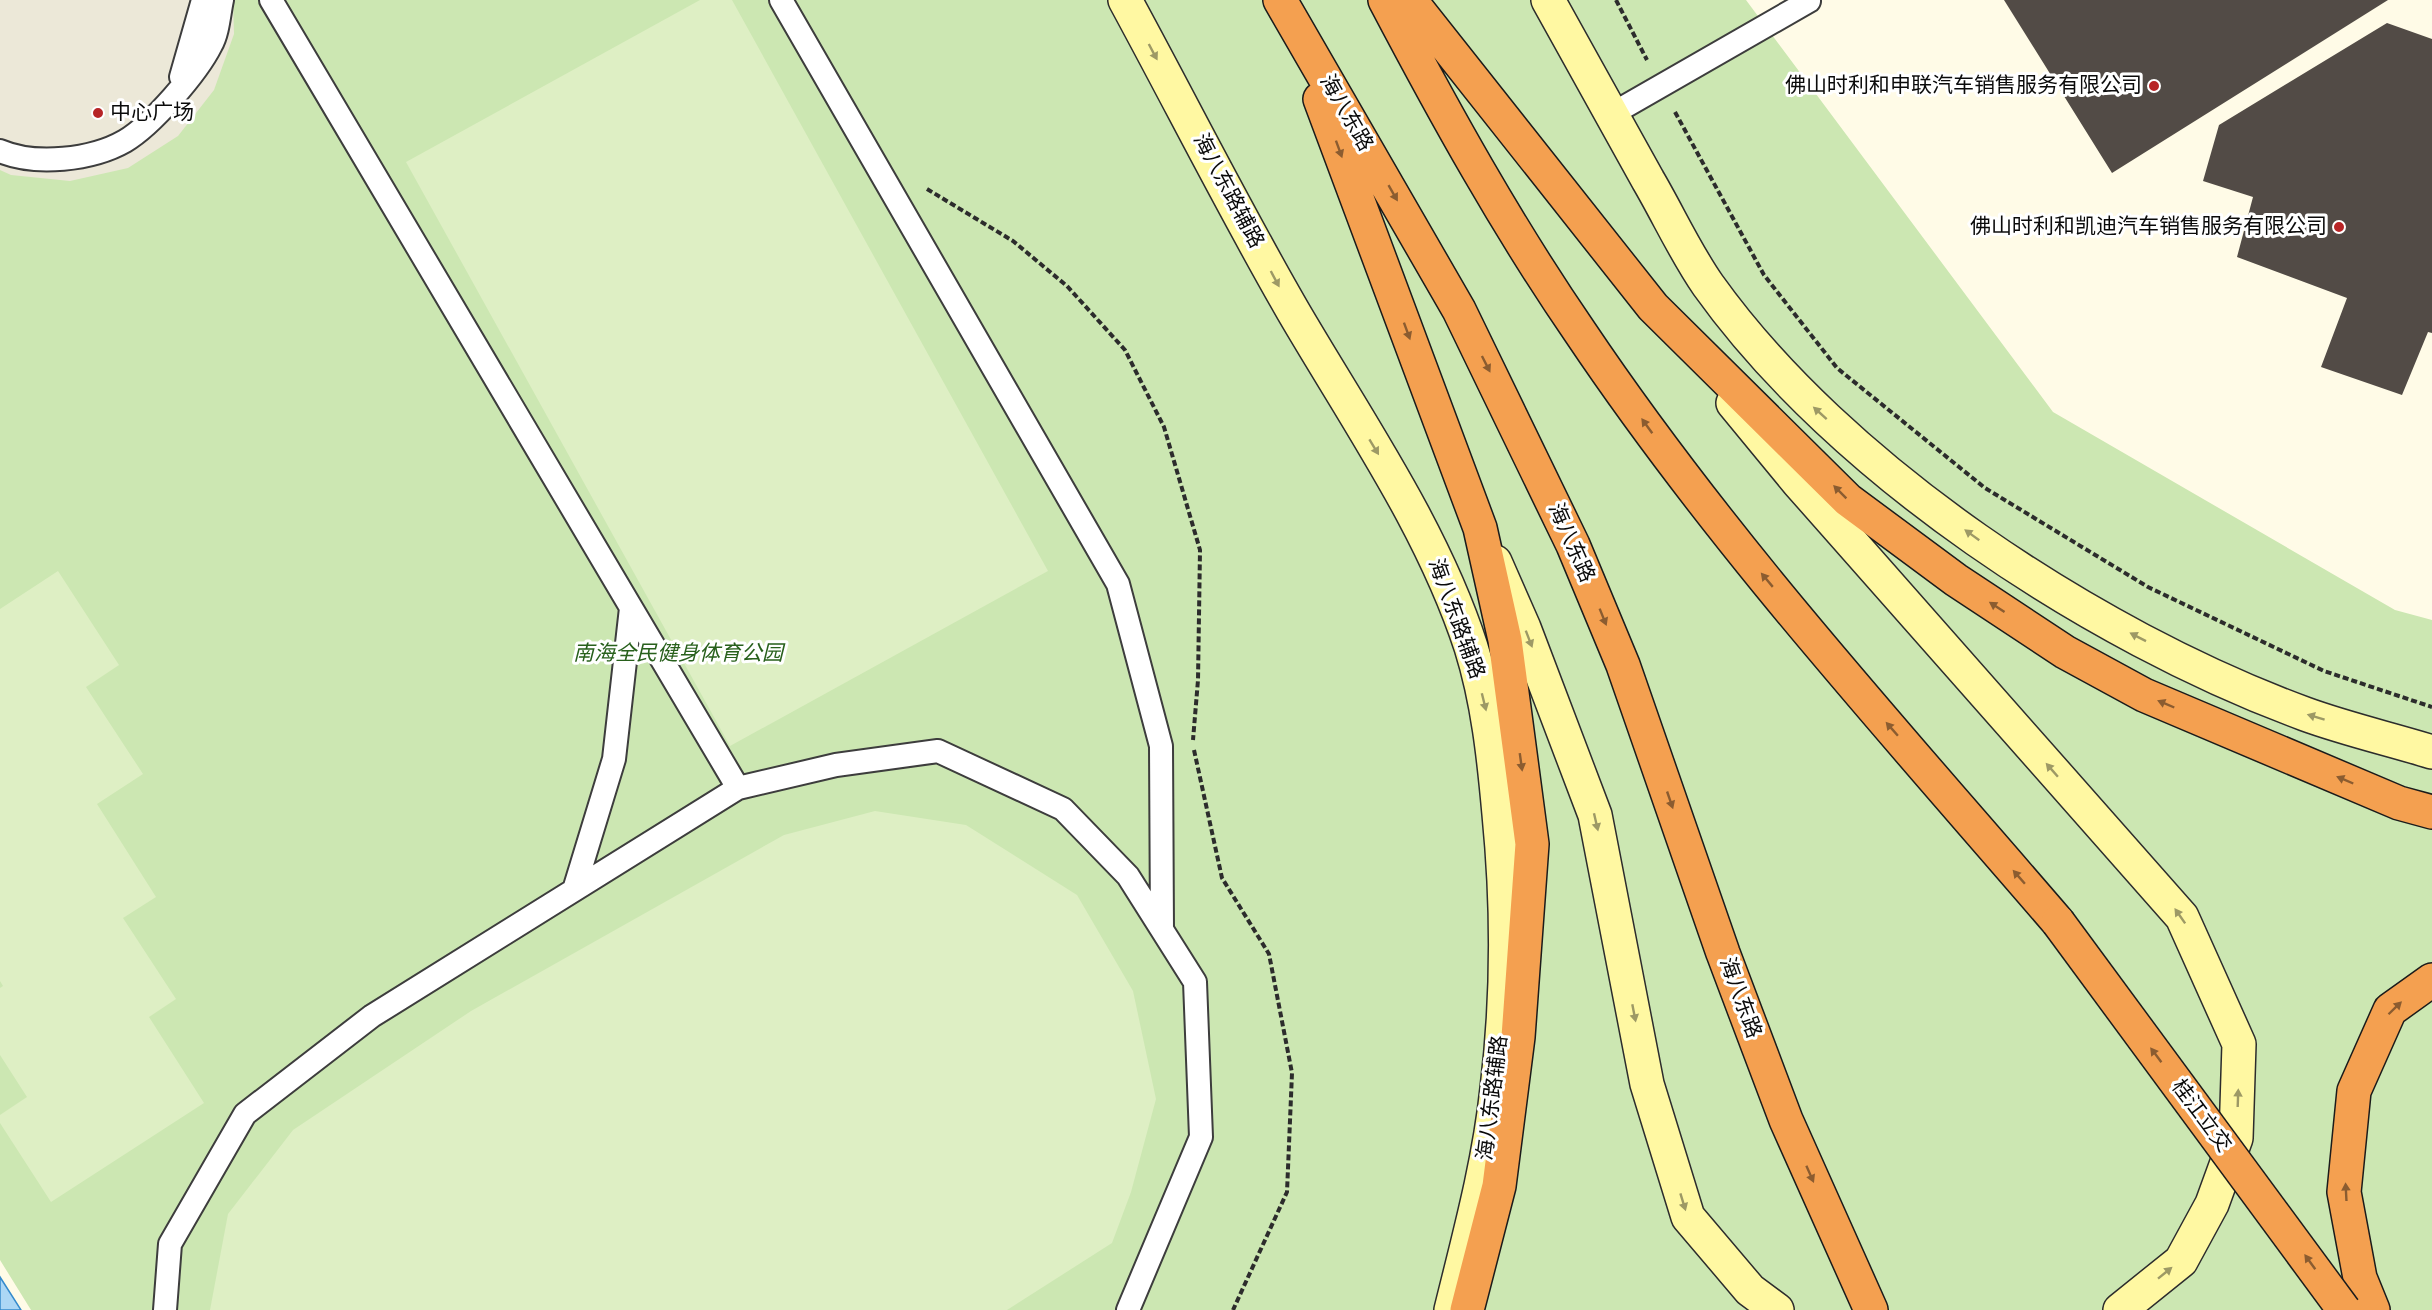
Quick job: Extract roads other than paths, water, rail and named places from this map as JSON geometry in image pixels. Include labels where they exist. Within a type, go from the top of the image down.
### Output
[{"type":"highway","name":"桂江立交","points":[[1385,0],[1498,206],[1580,333],[1658,441],[1753,563],[2058,922],[2344,1310]]},
{"type":"highway","points":[[1410,0],[1653,307],[1848,500],[1956,580],[2065,652],[2144,695],[2399,803],[2432,812]]},
{"type":"highway","points":[[1285,8],[1480,528],[1505,640],[1532,844],[1518,1038],[1499,1186],[1467,1310]]},
{"type":"highway","name":"海八东路","points":[[1285,8],[1459,310],[1574,545],[1623,665],[1723,952],[1786,1120],[1871,1310]]},
{"type":"highway","points":[[2373,1310],[2360,1278],[2344,1192],[2354,1091],[2390,1010],[2432,980]]},
{"type":"main road","name":"海八东路辅路","points":[[1125,0],[1287,300],[1386,467],[1435,560],[1471,647],[1489,719],[1505,878],[1506,968],[1496,1101],[1480,1192],[1451,1310]]},
{"type":"main road","points":[[1548,0],[1707,283],[1761,352],[1818,411],[1895,477],[1972,535],[2046,586],[2206,672],[2305,714],[2432,752]]},
{"type":"main road","points":[[1653,307],[1798,482],[2182,917],[2239,1044],[2236,1138],[2212,1204],[2181,1261],[2120,1310]]},
{"type":"main road","points":[[1480,528],[1524,628],[1595,815],[1647,1084],[1688,1217],[1750,1290],[1777,1310]]},
{"type":"lane","points":[[176,96],[203,0]]},
{"type":"lane","points":[[0,151],[17,158],[71,160],[125,141],[176,96],[212,44],[222,0]]},
{"type":"lane","points":[[271,0],[738,788]]},
{"type":"lane","points":[[781,0],[1118,584],[1161,746],[1162,930]]},
{"type":"lane","points":[[1612,114],[1809,0]]},
{"type":"lane","points":[[574,890],[614,759],[631,608]]},
{"type":"lane","points":[[165,1310],[170,1244],[245,1114],[372,1016],[738,788],[836,765],[938,751],[1063,809],[1128,876],[1195,982],[1201,1137],[1128,1310]]},
{"type":"water","points":[[0,1277],[21,1310],[0,1310]]},
{"type":"place","name":"佛山时利和申联汽车销售服务有限公司","points":[[2154,86]]},
{"type":"place","name":"中心广场","points":[[98,113]]},
{"type":"place","name":"佛山时利和凯迪汽车销售服务有限公司","points":[[2339,227]]},
{"type":"park label","name":"南海全民健身体育公园","points":[[678,654]]}]
